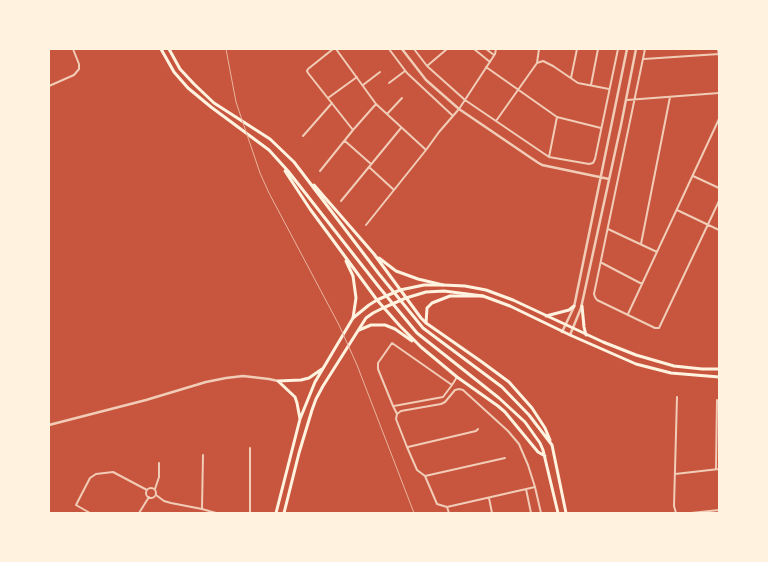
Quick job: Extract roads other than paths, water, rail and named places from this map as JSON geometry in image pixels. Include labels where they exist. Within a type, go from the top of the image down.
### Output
[{"type":"main road","points":[[161,49],[174,72],[181,80],[211,107],[269,150],[288,171],[378,287],[417,333],[500,398],[525,422],[540,443],[558,513]]},
{"type":"main road","points":[[169,49],[180,69],[214,102],[270,139],[294,162],[374,254],[426,323],[509,382],[532,408],[545,428],[552,445],[566,513]]},
{"type":"main road","points":[[269,150],[383,308],[420,347]]},
{"type":"main road","points":[[294,162],[379,274],[423,328],[502,388],[530,415],[552,445]]},
{"type":"main road","points":[[374,254],[396,271],[418,279],[486,290],[513,300],[572,329],[636,355],[674,366],[702,369],[719,368]]},
{"type":"main road","points":[[276,513],[300,419],[314,382],[353,318],[356,298],[353,276],[344,255]]},
{"type":"main road","points":[[353,318],[377,300],[400,290],[424,285],[443,284]]},
{"type":"main road","points":[[284,513],[312,410],[323,386],[366,318],[406,298],[426,292],[444,291],[483,296],[510,306],[562,332],[636,364],[671,373],[719,376]]},
{"type":"main road","points":[[426,323],[427,308],[432,303],[450,296],[483,296]]},
{"type":"main road","points":[[546,316],[569,310],[574,306]]},
{"type":"main road","points":[[582,306],[586,335]]},
{"type":"main road","points":[[358,330],[371,325],[386,325],[395,329],[498,406],[538,452],[545,457]]},
{"type":"main road","points":[[278,381],[309,378],[323,369]]},
{"type":"main road","points":[[278,381],[295,397],[300,419]]},
{"type":"street","points":[[49,86],[74,75],[79,69],[73,49]]},
{"type":"street","points":[[353,130],[307,71],[335,49],[376,104],[426,150]]},
{"type":"street","points":[[389,49],[405,71],[453,116]]},
{"type":"street","points":[[402,49],[426,80],[459,109],[542,165],[609,179]]},
{"type":"street","points":[[414,49],[427,66],[465,100],[548,157],[589,164],[595,160],[618,49]]},
{"type":"street","points":[[427,66],[447,49]]},
{"type":"street","points":[[474,49],[490,62]]},
{"type":"street","points":[[486,49],[494,56]]},
{"type":"street","points":[[366,225],[459,109],[494,56],[496,49]]},
{"type":"street","points":[[496,122],[537,63],[539,49]]},
{"type":"street","points":[[571,79],[577,49]]},
{"type":"street","points":[[591,85],[598,49]]},
{"type":"street","points":[[562,332],[574,306],[628,49]]},
{"type":"street","points":[[570,335],[582,306],[636,49]]},
{"type":"street","points":[[645,49],[602,263],[594,294],[597,300],[655,328],[659,328],[719,201]]},
{"type":"street","points":[[643,59],[719,56],[718,49]]},
{"type":"street","points":[[537,63],[543,61],[578,83],[609,89]]},
{"type":"street","points":[[486,68],[557,117],[601,128]]},
{"type":"street","points":[[389,83],[405,71]]},
{"type":"street","points":[[363,85],[380,72]]},
{"type":"street","points":[[328,98],[356,77]]},
{"type":"street","points":[[624,100],[719,93]]},
{"type":"street","points":[[641,244],[670,97]]},
{"type":"street","points":[[387,114],[402,98]]},
{"type":"street","points":[[303,136],[332,103]]},
{"type":"street","points":[[320,171],[376,104]]},
{"type":"street","points":[[548,157],[557,117]]},
{"type":"street","points":[[628,315],[719,119]]},
{"type":"street","points":[[341,201],[402,128]]},
{"type":"street","points":[[715,128],[719,130]]},
{"type":"street","points":[[344,141],[372,164]]},
{"type":"street","points":[[369,167],[394,190]]},
{"type":"street","points":[[693,176],[719,188]]},
{"type":"street","points":[[677,210],[719,230]]},
{"type":"street","points":[[608,229],[657,252]]},
{"type":"street","points":[[602,263],[642,284]]},
{"type":"street","points":[[452,385],[392,343],[378,363],[378,369],[397,414],[396,419],[407,447],[417,470],[425,476],[437,504],[447,506],[535,487]]},
{"type":"street","points":[[49,425],[226,378],[244,376],[278,381]]},
{"type":"street","points":[[392,406],[442,397],[457,377]]},
{"type":"street","points":[[397,414],[401,411],[440,404],[455,390],[463,390],[508,431],[518,444],[528,465],[541,513]]},
{"type":"street","points":[[676,513],[674,506],[677,397]]},
{"type":"street","points":[[675,474],[718,469],[717,400]]},
{"type":"street","points":[[407,447],[478,429]]},
{"type":"street","points":[[250,448],[250,513]]},
{"type":"street","points":[[202,509],[203,455]]},
{"type":"street","points":[[425,476],[505,458]]},
{"type":"street","points":[[159,463],[159,478],[155,489],[156,495],[164,501],[216,513]]},
{"type":"street","points":[[90,513],[76,506],[90,478],[96,474],[113,472],[147,490],[150,488],[155,489]]},
{"type":"street","points":[[526,489],[531,513]]},
{"type":"street","points":[[147,490],[149,497]]},
{"type":"street","points":[[138,513],[149,497],[156,495]]},
{"type":"street","points":[[489,497],[492,513]]},
{"type":"street","points":[[447,506],[449,513]]},
{"type":"street","points":[[691,513],[719,510]]},
{"type":"railway","points":[[226,49],[236,102],[260,173],[339,325],[357,365],[414,513]]}]
